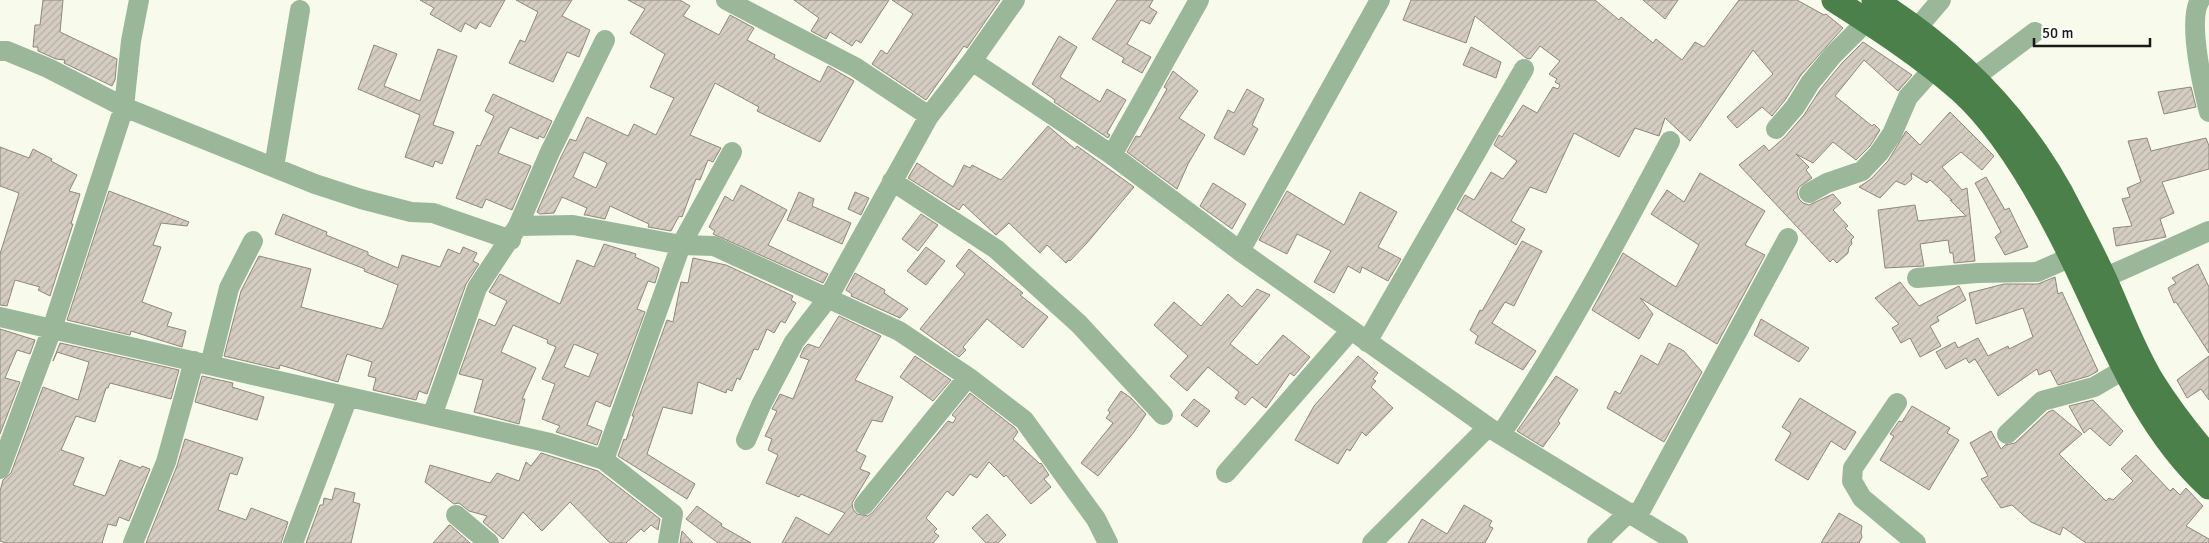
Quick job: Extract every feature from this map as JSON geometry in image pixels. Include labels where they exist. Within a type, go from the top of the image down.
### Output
[{"type":"main road","points":[[1834,0],[1870,10],[1917,28],[1975,77],[2011,118],[2038,155],[2071,211],[2104,278],[2126,332],[2152,380],[2183,426],[2209,457]]},
{"type":"main road","points":[[1870,10],[1891,36],[1961,91],[1996,130],[2021,166],[2057,228],[2135,390],[2193,472],[2209,487]]},
{"type":"street","points":[[0,469],[52,329],[124,107],[131,41],[139,0]]},
{"type":"street","points":[[726,0],[855,67],[929,116]]},
{"type":"street","points":[[746,440],[761,405],[794,342],[828,298],[929,116],[972,62],[1015,0]]},
{"type":"street","points":[[1112,155],[1199,0]]},
{"type":"street","points":[[1240,251],[1380,0]]},
{"type":"street","points":[[1917,28],[1942,0]]},
{"type":"street","points":[[2200,0],[2194,20],[2201,79],[2209,112]]},
{"type":"street","points":[[274,167],[300,10]]},
{"type":"street","points":[[1776,129],[1795,107],[1810,83],[1870,10]]},
{"type":"street","points":[[1975,77],[2035,32]]},
{"type":"street","points":[[432,416],[478,288],[515,233],[550,152],[604,40]]},
{"type":"street","points":[[0,51],[7,51],[48,68],[124,107],[274,167],[361,199],[411,212],[433,212],[515,233],[573,225],[680,244],[714,246],[899,331],[968,377],[1024,420],[1096,519],[1108,543]]},
{"type":"street","points":[[972,62],[1112,155],[1240,251],[1495,431],[1678,543]]},
{"type":"street","points":[[1226,473],[1359,336],[1524,69]]},
{"type":"street","points":[[1810,193],[1827,183],[1862,171],[1879,153],[1892,134],[1900,112],[1908,98],[1934,69]]},
{"type":"street","points":[[1372,543],[1495,431],[1542,373],[1582,305],[1670,141]]},
{"type":"street","points":[[604,460],[680,244],[732,152]]},
{"type":"street","points":[[892,181],[996,249],[1079,324],[1163,415]]},
{"type":"street","points":[[2104,278],[2209,231]]},
{"type":"street","points":[[1597,543],[1633,514],[1788,238]]},
{"type":"street","points":[[133,543],[166,462],[229,288],[253,241]]},
{"type":"street","points":[[1917,278],[1977,273],[2037,272],[2071,257]]},
{"type":"street","points":[[0,317],[550,443],[604,460],[673,514],[668,543]]},
{"type":"street","points":[[2007,434],[2042,401],[2094,388],[2124,369]]},
{"type":"street","points":[[864,505],[968,377]]},
{"type":"street","points":[[293,543],[348,396]]},
{"type":"street","points":[[1898,403],[1853,468],[1852,481],[1862,498],[1916,543]]},
{"type":"street","points":[[456,515],[489,543]]},
{"type":"building","points":[[43,0],[63,0],[60,32],[117,59],[115,80],[112,86],[64,63],[65,60],[56,59],[38,51],[38,47],[33,47],[35,25],[40,25]]},
{"type":"building","points":[[420,0],[505,0],[490,27],[480,22],[476,29],[465,23],[461,32],[430,14],[434,8]]},
{"type":"building","points":[[516,0],[572,0],[562,16],[590,30],[579,57],[567,52],[553,82],[509,63],[520,40],[525,42],[538,12]]},
{"type":"building","points":[[628,0],[680,0],[690,6],[683,16],[719,35],[730,15],[754,28],[747,40],[775,55],[774,58],[820,82],[828,66],[854,81],[820,142],[757,111],[759,107],[715,83],[690,135],[721,148],[713,162],[708,160],[700,180],[696,179],[682,217],[679,216],[671,231],[648,227],[649,224],[610,206],[605,219],[584,215],[587,208],[562,197],[554,213],[540,214],[537,212],[561,157],[570,139],[576,141],[587,117],[628,136],[634,124],[656,135],[674,98],[650,87],[665,54],[630,33],[645,9]],"holes":[[[584,152],[607,163],[596,188],[573,177]]]},
{"type":"building","points":[[794,0],[889,0],[861,43],[856,40],[852,46],[830,32],[826,39],[811,31],[819,18]]},
{"type":"building","points":[[892,0],[1000,0],[967,48],[964,46],[926,100],[872,64],[881,50],[887,54],[913,14]]},
{"type":"building","points":[[1117,0],[1153,0],[1149,7],[1157,12],[1150,24],[1141,20],[1127,44],[1151,57],[1142,73],[1122,62],[1124,58],[1092,39]]},
{"type":"building","points":[[1411,0],[1595,0],[1619,20],[1621,17],[1653,43],[1656,39],[1682,60],[1695,42],[1704,47],[1739,0],[1797,0],[1824,15],[1826,14],[1843,28],[1801,75],[1772,116],[1762,107],[1737,128],[1727,117],[1773,74],[1753,50],[1690,141],[1665,118],[1659,136],[1635,128],[1619,157],[1574,133],[1546,193],[1530,187],[1511,221],[1525,229],[1516,245],[1457,209],[1465,195],[1474,200],[1491,172],[1503,179],[1517,161],[1494,145],[1499,135],[1502,137],[1523,105],[1537,113],[1553,87],[1558,89],[1560,85],[1555,82],[1557,79],[1549,74],[1560,61],[1540,46],[1530,59],[1526,58],[1475,16],[1466,43],[1403,20]]},
{"type":"building","points":[[1643,0],[1678,0],[1665,19]]},
{"type":"building","points":[[1059,36],[1077,47],[1060,77],[1100,102],[1107,89],[1126,100],[1107,133],[1110,135],[1108,138],[1054,102],[1055,100],[1032,84]]},
{"type":"building","points":[[1863,42],[1912,75],[1898,91],[1864,60],[1835,96],[1872,126],[1874,124],[1880,130],[1870,146],[1856,160],[1833,142],[1813,163],[1796,154],[1809,167],[1806,170],[1812,178],[1799,187],[1797,192],[1799,199],[1809,205],[1833,194],[1841,203],[1833,210],[1848,226],[1845,228],[1854,237],[1851,240],[1852,244],[1849,247],[1848,253],[1837,263],[1833,259],[1830,262],[1739,165],[1764,145],[1769,151],[1785,137],[1804,115],[1820,90],[1842,63]]},
{"type":"building","points":[[374,45],[397,54],[384,86],[420,101],[438,49],[457,56],[433,125],[454,132],[442,164],[435,161],[433,167],[405,157],[420,115],[358,89]]},
{"type":"building","points":[[1471,47],[1501,62],[1496,78],[1463,65]]},
{"type":"building","points":[[1173,71],[1198,91],[1179,118],[1205,135],[1188,164],[1177,189],[1127,152],[1136,136],[1140,137],[1167,89],[1164,87]]},
{"type":"building","points":[[2191,87],[2196,107],[2164,114],[2158,92]]},
{"type":"building","points":[[1247,89],[1264,99],[1252,125],[1258,129],[1244,155],[1214,138],[1228,110],[1234,113]]},
{"type":"building","points":[[493,94],[552,121],[544,138],[539,136],[538,139],[510,127],[498,153],[531,166],[512,210],[486,199],[482,208],[456,198],[477,145],[480,146],[494,116],[485,111]]},
{"type":"building","points":[[1950,112],[1994,156],[1982,170],[1961,152],[1942,167],[1962,190],[1967,188],[1975,261],[1954,263],[1953,253],[1950,253],[1948,240],[1920,244],[1924,266],[1885,268],[1878,210],[1915,205],[1918,221],[1966,216],[1930,180],[1927,183],[1911,173],[1912,179],[1905,185],[1896,181],[1880,198],[1859,187],[1871,179],[1888,161],[1906,131],[1920,145]]},
{"type":"building","points":[[1048,126],[1075,149],[1077,146],[1134,187],[1087,243],[1066,263],[1047,245],[1040,253],[1009,223],[996,235],[963,204],[959,210],[908,178],[917,163],[953,187],[964,165],[970,168],[972,165],[1001,180]]},
{"type":"building","points":[[2147,138],[2151,151],[2206,138],[2209,146],[2209,169],[2162,182],[2174,213],[2160,219],[2166,237],[2116,246],[2113,228],[2132,226],[2122,199],[2130,197],[2127,188],[2141,182],[2128,141]]},
{"type":"building","points":[[0,147],[29,158],[33,149],[52,159],[51,161],[77,175],[69,191],[80,194],[71,224],[73,224],[50,296],[38,290],[40,287],[15,280],[7,306],[0,305],[0,254],[19,193],[0,186]]},
{"type":"building","points":[[1700,173],[1765,211],[1745,245],[1765,255],[1717,344],[1640,298],[1653,314],[1639,339],[1592,310],[1623,253],[1676,287],[1699,245],[1651,214],[1667,190],[1684,202]]},
{"type":"building","points":[[1986,177],[2005,210],[2009,208],[2028,247],[2005,255],[1995,237],[2001,232],[1975,183]]},
{"type":"building","points":[[1213,183],[1246,204],[1232,229],[1200,206]]},
{"type":"building","points":[[741,185],[787,210],[768,245],[828,274],[823,283],[713,234],[715,231],[709,227],[725,196],[733,201]]},
{"type":"building","points":[[109,191],[189,222],[187,226],[161,223],[153,245],[161,247],[142,302],[172,313],[167,326],[186,331],[182,347],[131,331],[130,335],[67,320]]},
{"type":"building","points":[[1287,191],[1344,225],[1360,192],[1397,212],[1378,247],[1401,259],[1388,281],[1362,267],[1360,273],[1348,266],[1334,293],[1314,282],[1331,251],[1297,234],[1287,254],[1259,240]]},
{"type":"building","points":[[799,192],[814,199],[812,206],[851,223],[842,244],[787,220]]},
{"type":"building","points":[[855,192],[869,198],[861,215],[848,209]]},
{"type":"building","points":[[283,214],[327,232],[326,235],[368,252],[368,255],[398,268],[402,255],[440,267],[448,249],[460,254],[463,247],[477,253],[473,261],[479,264],[466,284],[427,394],[419,391],[416,400],[373,390],[376,378],[368,376],[372,362],[347,354],[338,382],[280,365],[279,369],[224,356],[241,291],[259,256],[311,269],[301,307],[382,329],[387,318],[398,285],[364,271],[365,269],[275,234]]},
{"type":"building","points":[[921,214],[938,225],[918,251],[902,239]]},
{"type":"building","points":[[1522,241],[1542,251],[1514,306],[1505,302],[1492,323],[1536,351],[1523,370],[1475,343],[1478,336],[1470,330]]},
{"type":"building","points":[[604,244],[636,254],[635,257],[659,268],[655,283],[648,281],[637,309],[645,312],[610,407],[596,401],[587,425],[602,431],[597,445],[556,432],[560,426],[542,419],[555,384],[542,379],[556,347],[547,343],[548,340],[513,325],[501,352],[536,368],[522,399],[525,399],[519,424],[474,412],[483,380],[459,374],[479,319],[495,326],[507,301],[489,292],[500,274],[560,304],[577,260],[594,267]],"holes":[[[574,344],[598,354],[589,377],[564,367]]]},
{"type":"building","points":[[926,247],[945,261],[926,285],[907,271]]},
{"type":"building","points":[[969,249],[1023,293],[1020,295],[1048,317],[1023,348],[987,319],[963,347],[966,350],[959,357],[920,329],[965,274],[956,266]]},
{"type":"building","points":[[693,258],[726,265],[793,296],[791,300],[796,303],[785,323],[781,321],[774,333],[767,329],[758,350],[754,349],[740,380],[737,378],[732,391],[727,389],[726,393],[698,382],[692,414],[663,407],[647,454],[695,484],[687,499],[618,456],[624,439],[626,440],[634,416],[632,416],[667,320],[673,322],[681,282],[688,283]]},
{"type":"building","points":[[2198,264],[2209,287],[2209,353],[2176,302],[2174,303],[2168,288],[2176,283],[2172,278]]},
{"type":"building","points":[[855,273],[885,290],[884,293],[908,309],[900,318],[851,296],[852,294],[846,290]]},
{"type":"building","points":[[2055,277],[2058,294],[2062,292],[2098,371],[2089,376],[2058,385],[2050,370],[2039,375],[2037,369],[1998,396],[1975,359],[1969,363],[1966,358],[1946,369],[1936,352],[1955,342],[1958,348],[1978,338],[1988,356],[2008,346],[2009,349],[2033,337],[2023,308],[1976,324],[1969,293],[2004,284],[2038,284]]},
{"type":"building","points":[[1900,282],[1919,306],[1959,286],[1966,300],[1937,317],[1939,321],[1930,326],[1941,346],[1920,357],[1910,338],[1901,343],[1892,328],[1899,324],[1875,298]]},
{"type":"building","points":[[1257,289],[1270,295],[1230,344],[1257,365],[1283,335],[1310,357],[1294,376],[1290,373],[1266,408],[1252,397],[1245,405],[1235,398],[1239,392],[1208,367],[1187,391],[1170,376],[1188,356],[1154,325],[1174,302],[1201,326],[1228,294],[1242,307]]},
{"type":"building","points":[[839,316],[881,336],[855,380],[893,397],[882,422],[872,420],[856,451],[866,456],[860,469],[870,473],[852,503],[853,509],[857,514],[868,516],[873,512],[948,421],[953,423],[956,418],[952,415],[970,393],[1015,428],[1018,432],[1013,439],[1041,463],[1049,475],[1044,479],[1051,487],[1031,504],[1006,475],[1004,477],[989,462],[977,478],[970,474],[953,496],[947,491],[926,518],[937,529],[934,532],[939,536],[933,543],[782,543],[796,517],[829,535],[845,513],[801,494],[799,497],[766,483],[778,455],[768,450],[772,439],[765,436],[777,411],[772,409],[780,394],[793,399],[809,360],[800,357],[804,348],[808,344],[819,348]]},
{"type":"building","points":[[1761,319],[1809,348],[1799,362],[1754,335]]},
{"type":"building","points":[[0,329],[35,340],[30,354],[17,350],[5,378],[20,382],[0,434]]},
{"type":"building","points":[[60,343],[179,370],[171,399],[110,383],[108,388],[106,388],[95,422],[76,416],[61,450],[84,458],[73,485],[105,496],[120,460],[141,468],[142,466],[150,469],[129,521],[119,517],[116,526],[108,524],[102,543],[6,543],[0,541],[0,491],[3,480],[11,473],[43,387],[78,400],[89,362],[57,352],[53,361]]},
{"type":"building","points":[[1669,343],[1684,351],[1702,372],[1664,442],[1607,408],[1615,391],[1620,394],[1641,355],[1658,365]]},
{"type":"building","points":[[915,356],[951,380],[933,401],[900,377]]},
{"type":"building","points":[[1358,356],[1378,373],[1373,379],[1376,381],[1371,387],[1393,408],[1366,436],[1362,432],[1350,451],[1347,449],[1338,464],[1295,440],[1314,406]]},
{"type":"building","points":[[2209,356],[2209,400],[2201,389],[2187,398],[2177,380]]},
{"type":"building","points":[[202,376],[233,383],[232,387],[264,397],[257,420],[195,402]]},
{"type":"building","points":[[1556,376],[1578,390],[1558,421],[1560,423],[1543,447],[1517,431]]},
{"type":"building","points":[[1121,391],[1131,398],[1146,414],[1134,432],[1098,476],[1081,463],[1113,423],[1106,418],[1110,413],[1108,410]]},
{"type":"building","points":[[1800,398],[1856,432],[1845,450],[1831,441],[1808,480],[1775,460],[1791,433],[1782,427]]},
{"type":"building","points":[[1194,399],[1210,411],[1197,427],[1181,415]]},
{"type":"building","points":[[2093,400],[2123,431],[2110,446],[2090,428],[2084,433],[2069,406]]},
{"type":"building","points":[[1912,406],[1950,428],[1947,433],[1959,440],[1929,490],[1880,460],[1894,436],[1890,434],[1899,421],[1902,422]]},
{"type":"building","points":[[2053,410],[2082,434],[2059,454],[2106,501],[2109,498],[2113,500],[2133,481],[2121,469],[2136,455],[2170,491],[2173,488],[2180,495],[2186,488],[2203,506],[2186,526],[2209,539],[2209,543],[2086,543],[2063,527],[2060,535],[2031,522],[2012,505],[2001,508],[1981,479],[1988,476],[1970,443],[1991,431],[2001,449],[2005,445],[2015,443],[2048,412]]},
{"type":"building","points":[[185,439],[243,458],[237,475],[230,473],[218,510],[246,520],[251,508],[288,522],[281,543],[146,543],[177,466]]},
{"type":"building","points":[[541,453],[598,471],[660,519],[658,530],[651,525],[644,532],[641,529],[626,543],[610,543],[570,502],[542,531],[523,512],[503,539],[483,522],[487,516],[469,511],[459,503],[454,504],[425,482],[430,465],[490,483],[497,473],[519,481],[526,462],[531,466]]},
{"type":"building","points":[[335,488],[355,493],[353,502],[360,504],[351,543],[306,543],[320,505],[323,505],[324,498],[332,500]]},
{"type":"building","points":[[1464,505],[1492,521],[1489,526],[1493,528],[1485,543],[1408,543],[1422,519],[1447,534]]},
{"type":"building","points":[[697,506],[722,524],[721,526],[751,543],[718,543],[686,519]]},
{"type":"building","points":[[1839,513],[1862,526],[1862,537],[1859,543],[1821,543]]},
{"type":"building","points":[[987,514],[1006,535],[998,543],[986,543],[972,528]]},
{"type":"building","points":[[450,525],[470,543],[433,543]]},
{"type":"building","points":[[682,531],[693,543],[680,543]]}]
